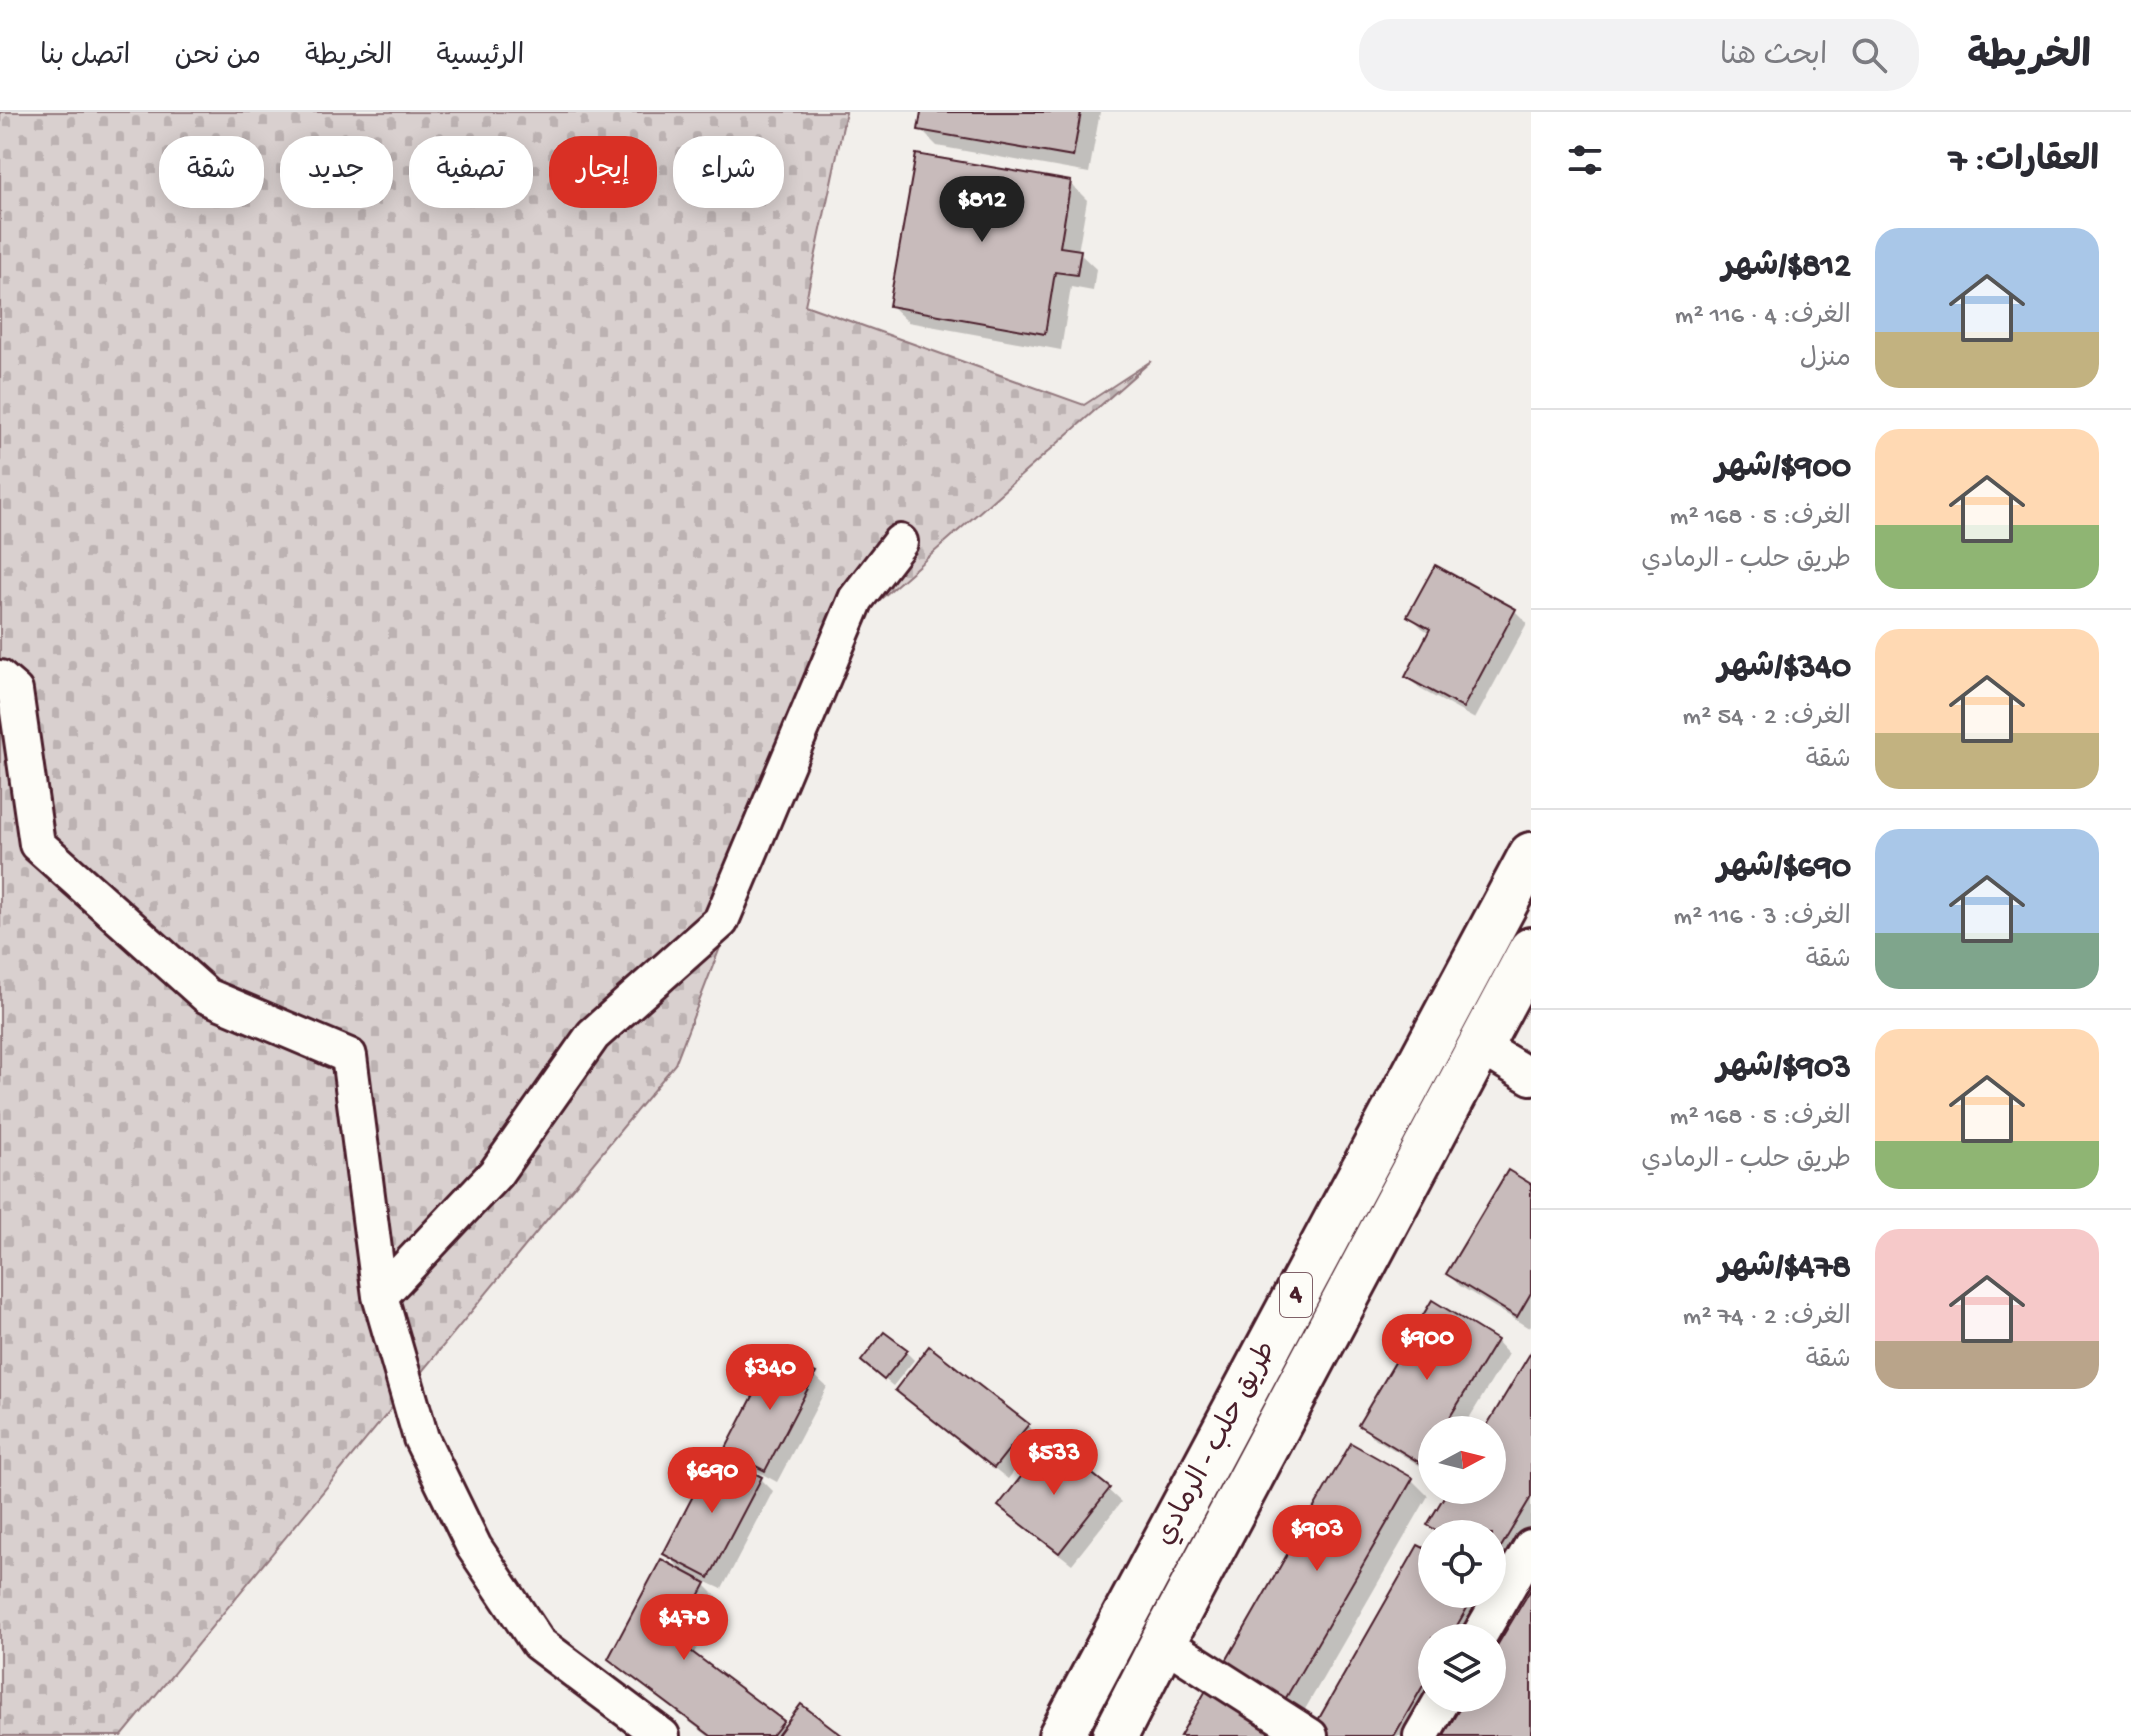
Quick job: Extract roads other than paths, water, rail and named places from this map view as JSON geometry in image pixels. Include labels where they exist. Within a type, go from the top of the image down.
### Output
[{"type":"highway","name":"طريق حلب - الرمادي","points":[[1061,1736],[1531,855]]},
{"type":"highway","name":"طريق حلب - الرمادي","points":[[1115,1736],[1531,950]]},
{"type":"street","points":[[380,1296],[496,1173],[593,1035],[721,921],[856,599],[900,542]]},
{"type":"street","points":[[0,678],[15,691],[37,844],[207,996],[349,1056],[380,1296],[421,1438],[474,1547],[538,1643],[662,1736]]},
{"type":"street","points":[[1480,1046],[1531,1077]]},
{"type":"street","points":[[1486,1624],[1531,1547]]},
{"type":"street","points":[[1163,1642],[1310,1736]]},
{"type":"street","points":[[1421,1736],[1435,1712]]}]
